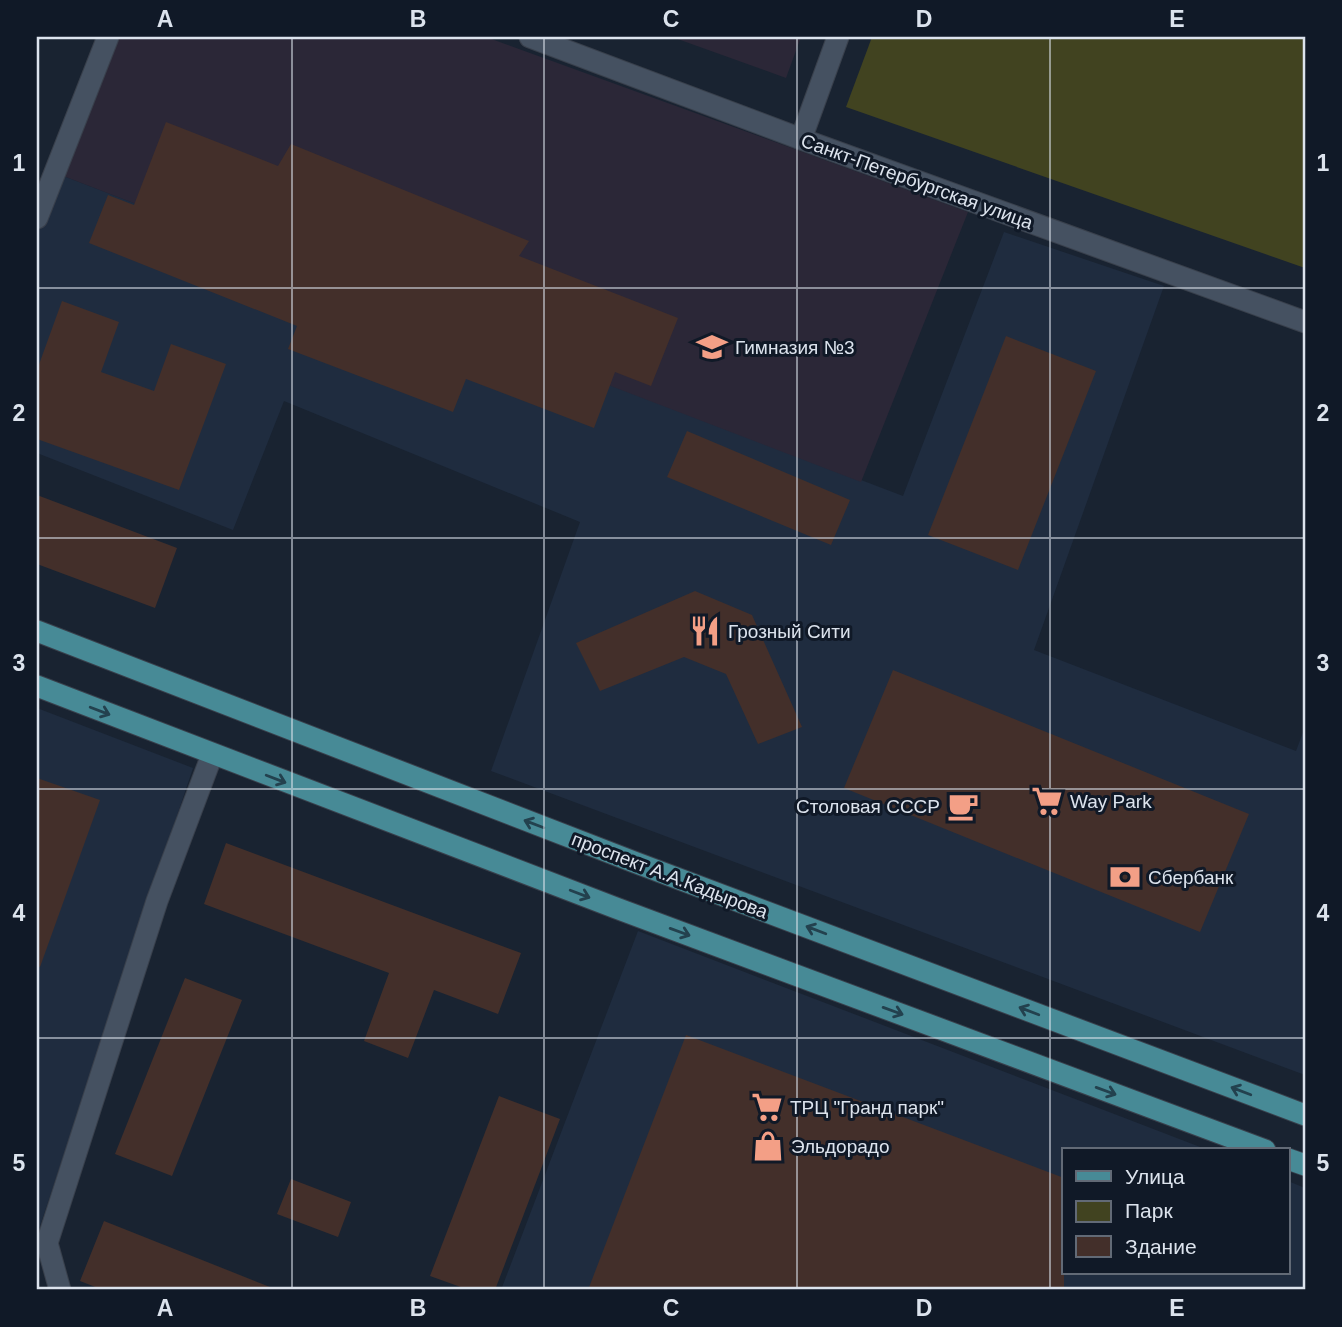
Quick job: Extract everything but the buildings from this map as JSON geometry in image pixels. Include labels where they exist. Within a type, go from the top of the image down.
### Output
[{"type":"main road","name":"проспект А.А.Кадырова","points":[[37,631],[507,814],[1305,1115]]},
{"type":"main road","points":[[37,686],[1260,1148]]},
{"type":"street","points":[[37,218],[108,37]]},
{"type":"street","name":"Санкт-Петербургская улица","points":[[530,37],[801,139],[1305,322]]},
{"type":"street","points":[[801,139],[838,37]]},
{"type":"street","points":[[60,1290],[47,1243],[158,901],[212,754]]},
{"type":"shaded area","name":"Гимназия №3","points":[[98,37],[486,37],[968,212],[861,482],[45,169]]},
{"type":"shaded area","points":[[672,37],[801,37],[786,78]]},
{"type":"shaded area","points":[[45,169],[903,496],[1004,232],[1164,286],[1034,650],[1296,751],[1305,727],[1305,1075],[491,771],[580,522],[284,401],[233,530],[37,453],[37,188]]},
{"type":"shaded area","points":[[37,708],[193,768],[37,1235]]},
{"type":"shaded area","points":[[638,931],[1203,1148],[1062,1148],[1062,1274],[1290,1274],[1290,1182],[1305,1188],[1305,1290],[501,1290]]},
{"type":"green space","points":[[872,37],[1305,37],[1305,268],[846,107]]},
{"type":"place","name":"Гимназия №3","points":[[712,347]]},
{"type":"place","name":"Грозный Сити","points":[[705,631]]},
{"type":"place","name":"Way Park","points":[[1047,801]]},
{"type":"place","name":"Столовая СССР","points":[[963,806]]},
{"type":"place","name":"Сбербанк","points":[[1125,877]]},
{"type":"place","name":"ТРЦ \"Гранд парк\"","points":[[767,1107]]},
{"type":"place","name":"Эльдорадо","points":[[768,1146]]}]
